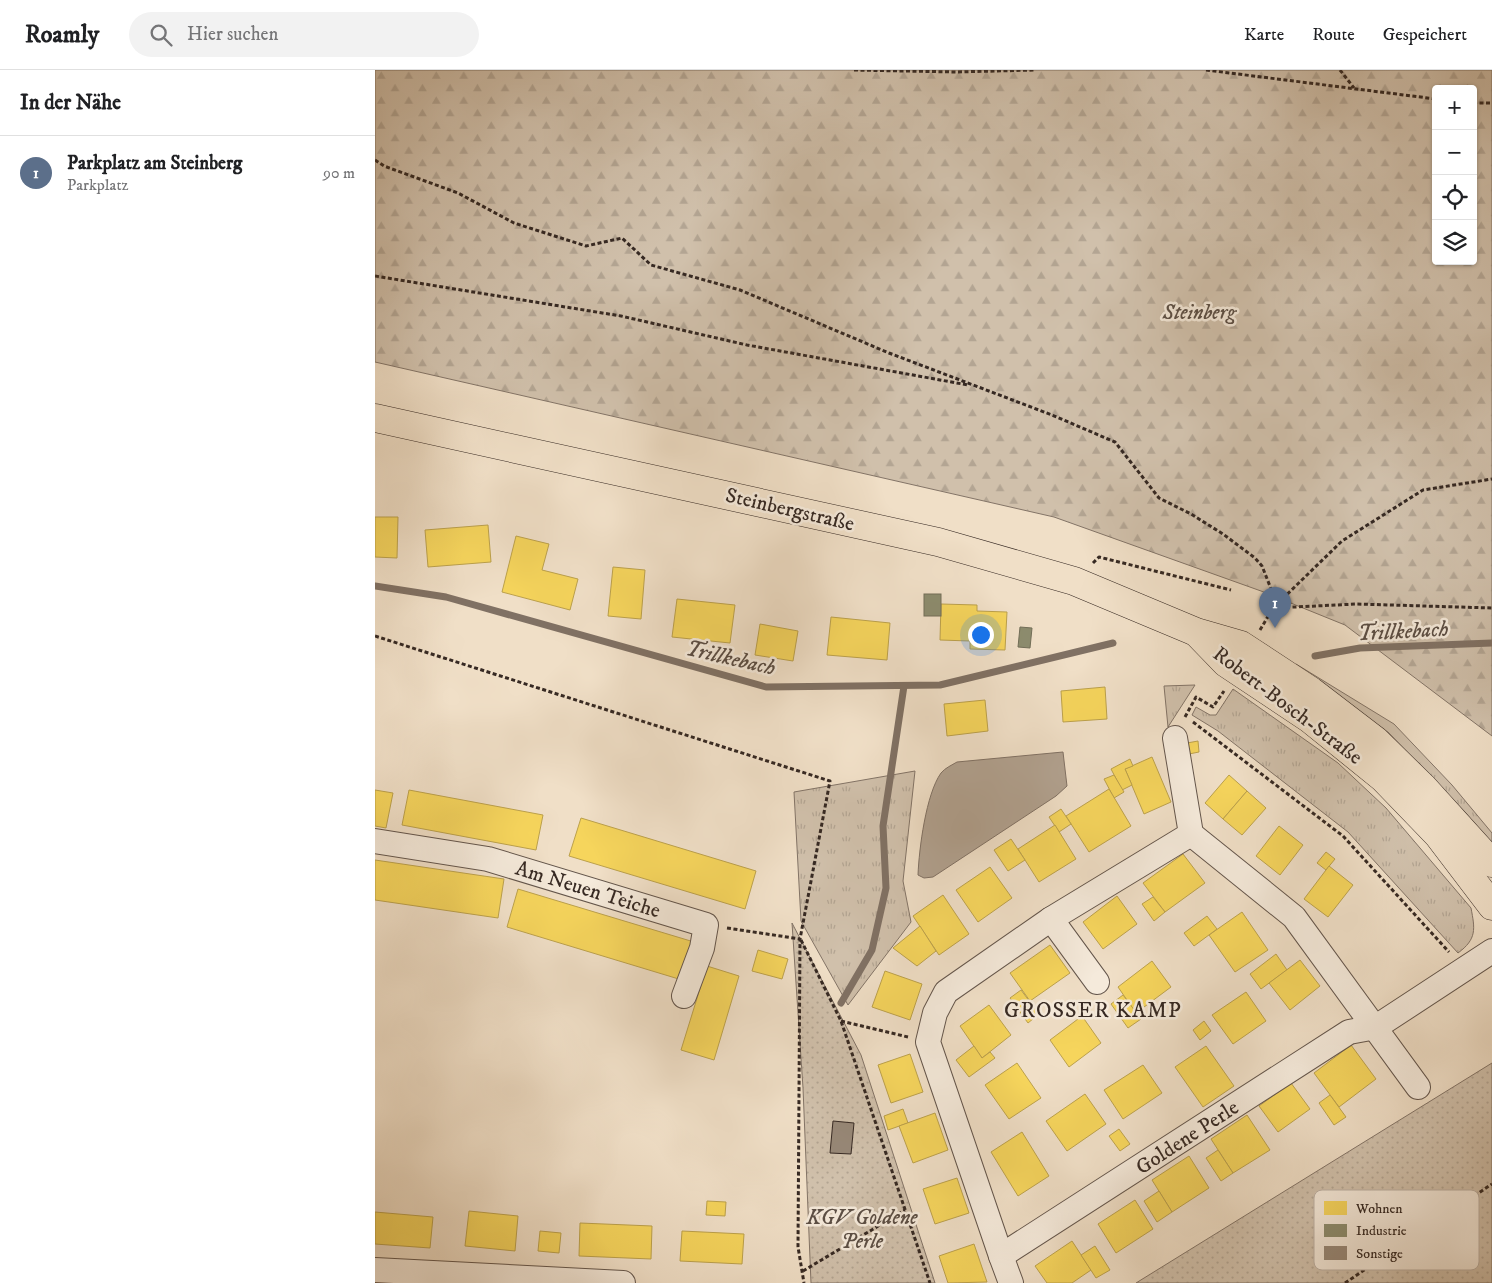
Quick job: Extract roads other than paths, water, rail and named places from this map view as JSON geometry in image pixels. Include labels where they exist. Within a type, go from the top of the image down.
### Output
[{"type":"main road","name":"Steinbergstraße","points":[[375,418],[938,542],[1074,581],[1196,632]]},
{"type":"main road","name":"Robert-Bosch-Straße","points":[[1196,632],[1241,645],[1251,651],[1311,691],[1375,740],[1423,787],[1492,863]]},
{"type":"main road","name":"Robert-Bosch-Straße","points":[[1196,632],[1226,663],[1310,719],[1383,778],[1438,835],[1492,906]]},
{"type":"street","points":[[1175,738],[1191,834],[1294,917],[1376,1026],[1418,1087]]},
{"type":"street","points":[[1011,1283],[928,1042],[935,1013],[946,992],[1051,919],[1191,834]]},
{"type":"street","name":"Am Neuen Teiche","points":[[375,841],[488,858],[706,925],[702,948],[684,996]]},
{"type":"street","points":[[1051,919],[1097,982]]},
{"type":"street","name":"Goldene Perle","points":[[1001,1256],[1349,1032],[1376,1026],[1492,951]]},
{"type":"street","points":[[375,1270],[623,1283]]},
{"type":"waterway","name":"Trillkebach","points":[[375,586],[446,597],[766,687],[940,685],[1113,643]]},
{"type":"waterway","name":"Trillkebach","points":[[1315,656],[1360,648],[1492,643]]},
{"type":"waterway","points":[[841,1003],[872,950],[886,888],[883,826],[904,686]]},
{"type":"place","name":"Parkplatz am Steinberg","points":[[1275,628]]},
{"type":"district","name":"GROSSER KAMP","points":[[1093,1009]]},
{"type":"park label","name":"Steinberg","points":[[1199,312]]},
{"type":"park label","name":"KGV Goldene Perle","points":[[862,1229]]}]
